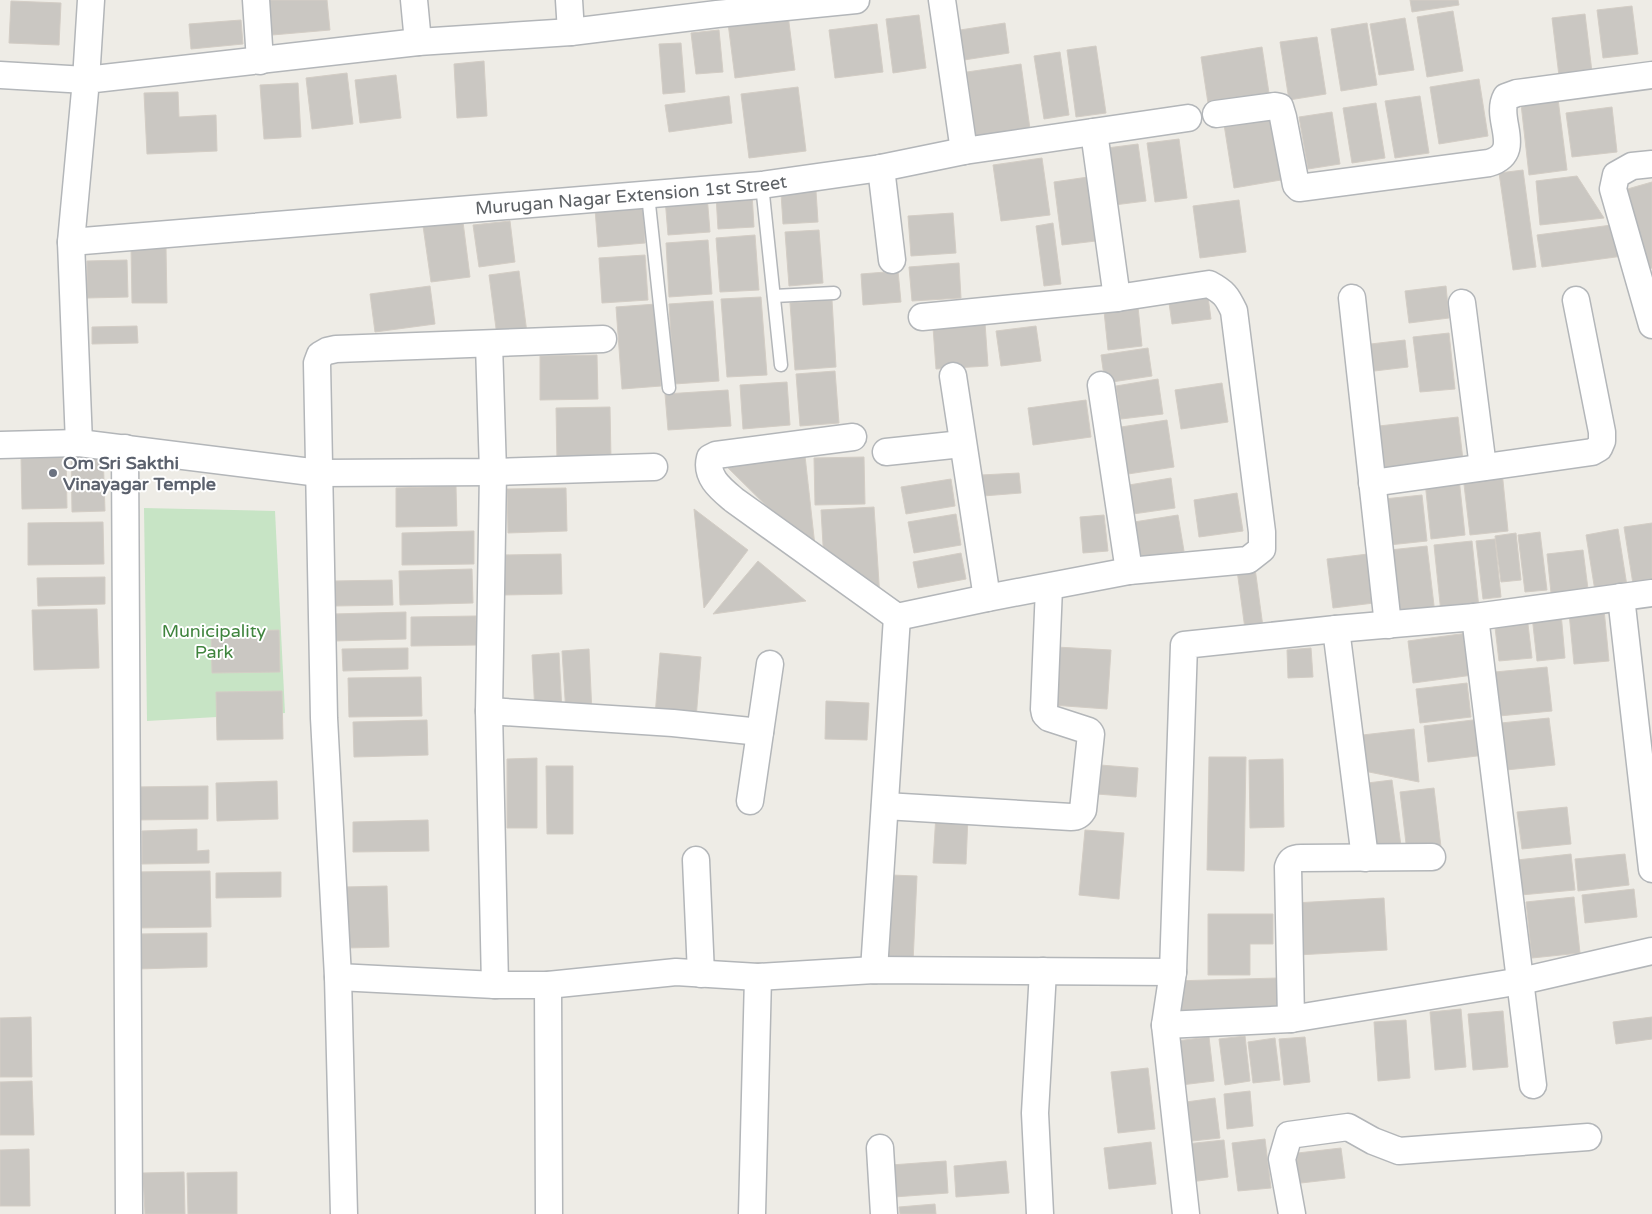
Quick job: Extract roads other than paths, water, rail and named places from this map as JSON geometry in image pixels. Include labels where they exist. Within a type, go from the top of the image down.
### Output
[{"type":"street","points":[[79,443],[71,242],[86,80],[91,0]]},
{"type":"street","points":[[256,0],[260,61]]},
{"type":"street","points":[[414,0],[418,42]]},
{"type":"street","points":[[569,0],[572,32]]},
{"type":"street","points":[[0,75],[86,80],[418,42],[572,32],[716,7],[856,0]]},
{"type":"street","points":[[942,0],[964,151]]},
{"type":"street","points":[[1216,114],[1274,106],[1280,107],[1296,185],[1299,188],[1489,163],[1497,160],[1503,154],[1507,145],[1502,108],[1506,97],[1518,93],[1652,75]]},
{"type":"street","name":"Murugan Nagar Extension 1st Street","points":[[71,242],[762,185],[881,168],[964,151],[1188,118]]},
{"type":"street","points":[[1094,132],[1117,298]]},
{"type":"street","points":[[1652,164],[1632,166],[1616,175],[1613,189],[1646,281],[1652,325]]},
{"type":"street","points":[[881,168],[892,260]]},
{"type":"street","points":[[853,436],[716,455],[710,458],[708,466],[710,474],[718,486],[734,500],[897,618],[987,598],[1129,571],[1248,560],[1262,549],[1262,532],[1234,311],[1229,298],[1222,291],[1209,284],[1117,298],[922,317]]},
{"type":"street","points":[[1352,298],[1388,625]]},
{"type":"street","points":[[1372,483],[1585,454],[1599,448],[1602,432],[1576,300]]},
{"type":"street","points":[[1462,303],[1483,467]]},
{"type":"street","points":[[344,1214],[338,977],[324,718],[316,370],[320,355],[327,350],[336,349],[603,339]]},
{"type":"street","points":[[489,344],[493,472],[489,711],[495,985]]},
{"type":"street","points":[[953,376],[987,598]]},
{"type":"street","points":[[1102,385],[1129,571]]},
{"type":"street","points":[[0,445],[79,443],[319,473],[493,472],[654,467]]},
{"type":"street","points":[[886,452],[962,444]]},
{"type":"street","points":[[124,448],[129,1214]]},
{"type":"street","points":[[885,806],[1071,817],[1080,815],[1083,810],[1091,734],[1088,731],[1049,718],[1045,714],[1049,586]]},
{"type":"street","points":[[1186,1214],[1164,1025],[1173,972],[1184,645],[1475,616],[1652,593]]},
{"type":"street","points":[[1621,597],[1652,869]]},
{"type":"street","points":[[1475,616],[1533,1085]]},
{"type":"street","points":[[874,970],[897,618]]},
{"type":"street","points":[[1336,629],[1365,858]]},
{"type":"street","points":[[750,802],[770,664]]},
{"type":"street","points":[[489,711],[760,732]]},
{"type":"street","points":[[1291,1019],[1288,867],[1290,862],[1295,858],[1432,857]]},
{"type":"street","points":[[696,860],[701,974]]},
{"type":"street","points":[[1164,1025],[1291,1019],[1521,981],[1652,951]]},
{"type":"street","points":[[338,977],[495,985],[548,985],[676,972],[758,977],[874,970],[1173,972]]},
{"type":"street","points":[[1040,1214],[1035,1113],[1042,971]]},
{"type":"street","points":[[752,1214],[758,977]]},
{"type":"street","points":[[548,985],[549,1214]]},
{"type":"street","points":[[1292,1214],[1282,1159],[1290,1135],[1348,1127],[1373,1141],[1399,1152],[1588,1137]]},
{"type":"street","points":[[880,1148],[884,1214]]},
{"type":"lane","points":[[762,185],[781,365]]},
{"type":"lane","points":[[648,195],[669,388]]},
{"type":"lane","points":[[774,296],[834,293]]},
{"type":"place","name":"Om Sri Sakthi Vinayagar Temple","points":[[53,473]]},
{"type":"park label","name":"Municipality Park","points":[[214,641]]}]
